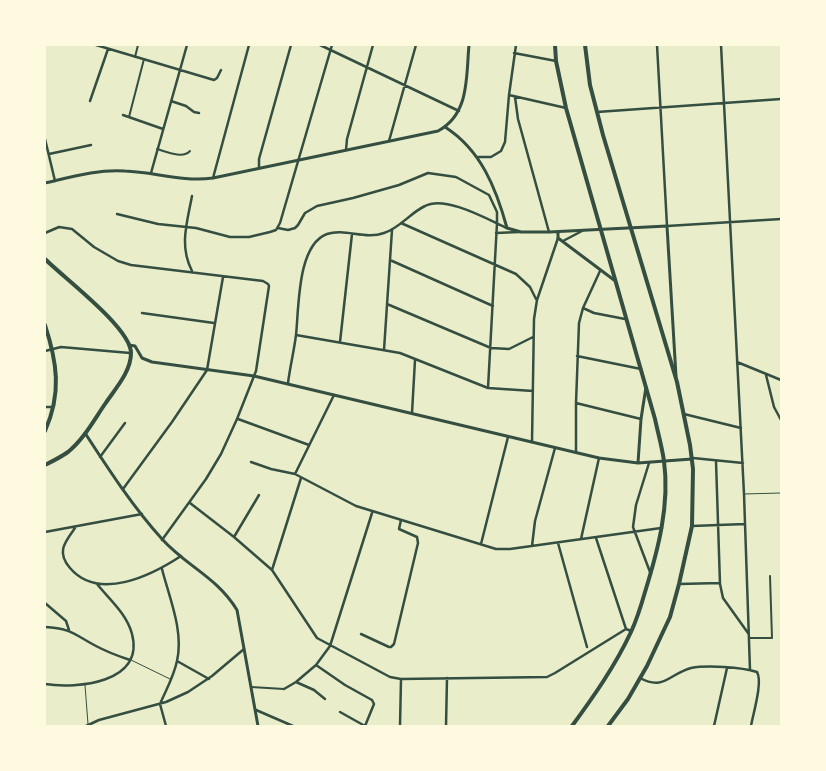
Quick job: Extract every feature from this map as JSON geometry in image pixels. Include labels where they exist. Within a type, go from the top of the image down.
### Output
[{"type":"main road","points":[[555,45],[556,61],[566,108],[625,319],[646,386],[664,462],[665,499],[651,573],[632,631],[603,683],[572,726]]},
{"type":"main road","points":[[585,45],[590,85],[596,112],[677,382],[693,458],[692,526],[670,617],[640,678],[608,726]]},
{"type":"main road","points":[[45,259],[104,313],[125,337],[131,353],[126,373],[85,433],[68,452],[45,465]]},
{"type":"main road","points":[[45,325],[52,348],[57,376],[53,407],[45,431]]},
{"type":"street","points":[[96,45],[214,80],[221,70]]},
{"type":"street","points":[[135,57],[138,45]]},
{"type":"street","points":[[151,174],[187,45]]},
{"type":"street","points":[[213,178],[249,45]]},
{"type":"street","points":[[259,168],[259,159],[291,45]]},
{"type":"street","points":[[320,45],[459,111]]},
{"type":"street","points":[[278,228],[332,45]]},
{"type":"street","points":[[346,150],[347,139],[374,45]]},
{"type":"street","points":[[389,141],[416,45]]},
{"type":"street","points":[[45,183],[110,170],[182,179],[213,178],[438,131],[453,121],[464,98],[469,45]]},
{"type":"street","points":[[478,157],[490,157],[501,151],[506,142],[509,95],[516,45]]},
{"type":"street","points":[[657,45],[677,382]]},
{"type":"street","points":[[721,45],[743,463],[750,670]]},
{"type":"street","points":[[90,102],[108,48]]},
{"type":"street","points":[[514,53],[556,61]]},
{"type":"street","points":[[129,117],[144,59]]},
{"type":"street","points":[[509,95],[566,108]]},
{"type":"street","points":[[515,97],[518,119],[549,232]]},
{"type":"street","points":[[596,112],[781,98]]},
{"type":"street","points":[[171,102],[186,106],[198,113]]},
{"type":"street","points":[[123,115],[163,129]]},
{"type":"street","points":[[445,127],[461,139],[478,157],[489,178],[507,228]]},
{"type":"street","points":[[45,139],[55,181]]},
{"type":"street","points":[[49,154],[90,145]]},
{"type":"street","points":[[157,149],[182,155],[188,154],[190,151]]},
{"type":"street","points":[[117,214],[158,224],[186,226],[220,235],[240,237],[270,232],[278,228],[288,230],[295,228],[305,213],[317,206],[399,185],[428,173],[456,177],[489,195],[497,212],[488,388]]},
{"type":"street","points":[[192,196],[186,226],[185,253],[192,271]]},
{"type":"street","points":[[288,384],[296,335],[302,274],[308,254],[314,245],[326,234],[374,236],[392,230],[425,205],[436,202],[453,205],[521,232]]},
{"type":"street","points":[[496,232],[631,229],[781,219]]},
{"type":"street","points":[[401,223],[516,274],[530,287],[537,300]]},
{"type":"street","points":[[45,232],[59,227],[72,229],[94,247],[118,261],[131,265],[192,271],[223,277],[263,281],[268,284],[269,289],[254,376],[237,419],[221,454],[190,502],[162,540]]},
{"type":"street","points":[[384,350],[392,230]]},
{"type":"street","points":[[563,241],[584,231]]},
{"type":"street","points":[[532,442],[533,337],[537,300],[558,238],[558,232]]},
{"type":"street","points":[[340,342],[352,234]]},
{"type":"street","points":[[558,238],[614,280]]},
{"type":"street","points":[[390,260],[493,306]]},
{"type":"street","points":[[576,453],[579,323],[583,308],[600,271]]},
{"type":"street","points":[[123,489],[207,370],[223,277]]},
{"type":"street","points":[[387,304],[491,348],[508,349],[533,337]]},
{"type":"street","points":[[583,308],[594,313],[625,319]]},
{"type":"street","points":[[142,314],[214,323]]},
{"type":"street","points":[[296,335],[384,350],[415,359],[488,388],[533,391]]},
{"type":"street","points":[[129,345],[135,346],[139,354],[147,360],[254,376],[599,458],[638,464],[693,458],[743,463]]},
{"type":"street","points":[[45,351],[61,347],[131,353]]},
{"type":"street","points":[[577,356],[641,369]]},
{"type":"street","points":[[412,413],[415,359]]},
{"type":"street","points":[[738,362],[781,380]]},
{"type":"street","points":[[766,375],[774,407],[781,420]]},
{"type":"street","points":[[638,464],[641,419],[646,386]]},
{"type":"street","points":[[295,474],[334,395]]},
{"type":"street","points":[[576,403],[641,419]]},
{"type":"street","points":[[45,407],[53,407]]},
{"type":"street","points":[[684,414],[741,428]]},
{"type":"street","points":[[237,419],[309,445]]},
{"type":"street","points":[[100,457],[125,423]]},
{"type":"street","points":[[85,433],[123,489],[162,540],[219,586],[237,610],[258,726]]},
{"type":"street","points":[[482,544],[508,436]]},
{"type":"street","points":[[532,546],[535,521],[555,448]]},
{"type":"street","points":[[581,539],[599,458]]},
{"type":"street","points":[[716,461],[720,583],[723,598],[749,636]]},
{"type":"street","points":[[251,462],[295,474],[356,506],[372,512],[502,549],[661,528]]},
{"type":"street","points":[[648,464],[636,505],[633,527],[651,573]]},
{"type":"street","points":[[272,570],[301,478]]},
{"type":"street","points":[[234,537],[259,495]]},
{"type":"street","points":[[190,502],[272,570],[313,634],[330,646],[384,674],[401,679],[547,677],[555,674],[626,629]]},
{"type":"street","points":[[251,687],[284,689],[296,682],[316,665],[330,646],[372,512]]},
{"type":"street","points":[[45,532],[75,528],[142,514]]},
{"type":"street","points":[[361,634],[389,647],[392,647],[394,644],[418,543],[417,538],[399,529],[401,520]]},
{"type":"street","points":[[692,526],[745,524]]},
{"type":"street","points":[[75,528],[64,545],[62,552],[64,560],[71,570],[97,584],[125,582],[162,569],[181,556]]},
{"type":"street","points":[[596,538],[626,629]]},
{"type":"street","points":[[558,543],[587,646]]},
{"type":"street","points":[[162,569],[179,644],[177,661],[160,704],[166,726]]},
{"type":"street","points":[[749,636],[772,638],[770,576]]},
{"type":"street","points":[[679,584],[720,583]]},
{"type":"street","points":[[45,684],[63,686],[85,685],[115,675],[130,660],[133,649],[130,629],[121,612],[97,584]]},
{"type":"street","points":[[45,603],[66,621],[69,630]]},
{"type":"street","points":[[45,627],[69,630],[97,647],[130,660]]},
{"type":"street","points":[[626,629],[632,631]]},
{"type":"street","points":[[87,725],[160,704],[188,692],[208,679],[244,649]]},
{"type":"street","points":[[177,661],[208,679]]},
{"type":"street","points":[[316,665],[374,702],[365,726],[340,712]]},
{"type":"street","points":[[640,678],[656,684],[699,667],[750,670],[758,673],[759,685],[751,726]]},
{"type":"street","points":[[714,726],[727,668]]},
{"type":"street","points":[[446,726],[447,677]]},
{"type":"street","points":[[400,726],[401,679]]},
{"type":"street","points":[[296,682],[314,690],[325,699]]},
{"type":"street","points":[[256,710],[293,726]]},
{"type":"lane","points":[[744,494],[781,493]]},
{"type":"lane","points":[[130,660],[171,679]]},
{"type":"lane","points":[[85,685],[87,725]]}]
